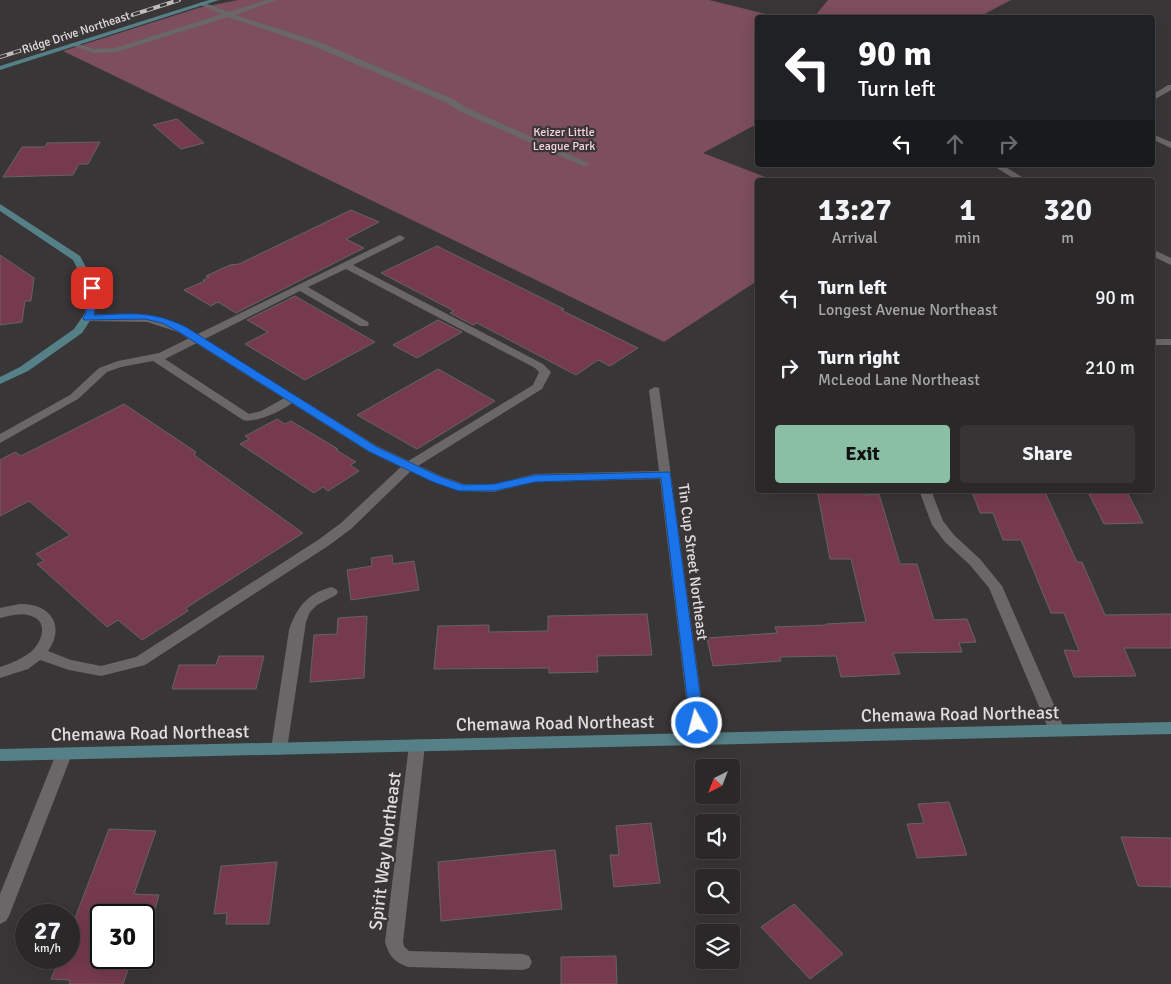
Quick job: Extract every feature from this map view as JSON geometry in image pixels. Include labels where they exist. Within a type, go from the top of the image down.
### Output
[{"type":"main road","name":"Ridge Drive Northeast","points":[[0,68],[216,0]]},
{"type":"main road","points":[[0,207],[77,258],[92,288],[90,313],[78,331],[24,369],[0,381]]},
{"type":"main road","name":"Chemawa Road Northeast","points":[[0,755],[1171,728]]},
{"type":"street","points":[[75,45],[94,51],[116,50],[274,0]]},
{"type":"street","points":[[202,4],[229,15],[314,43],[450,101],[462,109],[586,164]]},
{"type":"street","points":[[1155,97],[1171,87]]},
{"type":"street","points":[[1155,137],[1171,145]]},
{"type":"street","points":[[1000,167],[1019,178]]},
{"type":"street","points":[[0,439],[74,396],[103,370],[118,364],[162,356],[400,238]]},
{"type":"street","points":[[1155,254],[1171,262]]},
{"type":"street","points":[[40,654],[69,666],[101,671],[140,661],[323,543],[346,526],[409,466],[538,387],[545,372],[539,366],[346,264]]},
{"type":"street","points":[[300,287],[364,324]]},
{"type":"street","points":[[88,318],[145,316],[166,321],[197,338],[373,449],[437,480],[463,488],[479,490],[535,478],[666,474]]},
{"type":"street","points":[[1155,342],[1171,342]]},
{"type":"street","points":[[155,357],[247,418],[265,414],[292,398]]},
{"type":"street","name":"Tin Cup Street Northeast","points":[[655,390],[699,739]]},
{"type":"street","points":[[926,493],[937,522],[950,539],[975,562],[995,586],[1057,730]]},
{"type":"street","points":[[279,749],[296,630],[300,616],[307,605],[316,597],[331,592]]},
{"type":"street","points":[[0,612],[18,609],[43,615],[50,623],[51,633],[48,643],[40,654],[28,663],[0,672]]},
{"type":"street","name":"Spirit Way Northeast","points":[[417,745],[394,942],[396,950],[402,957],[408,960],[523,962]]},
{"type":"street","points":[[0,916],[64,754]]},
{"type":"green space","name":"Keizer Little League Park","points":[[238,0],[709,0],[770,15],[755,15],[755,125],[703,153],[768,178],[755,178],[755,282],[664,342],[63,51],[198,8]]},
{"type":"green space","points":[[828,0],[1011,0],[983,15],[816,15]]},
{"type":"building","points":[[177,119],[204,143],[181,149],[153,125]]},
{"type":"building","points":[[100,142],[88,164],[79,164],[73,175],[3,177],[22,147],[45,147],[47,143]]},
{"type":"building","points":[[351,210],[379,222],[346,239],[364,248],[236,313],[218,302],[211,306],[184,290],[205,281],[203,280],[209,277],[206,276],[230,265],[239,264]]},
{"type":"building","points":[[437,246],[638,348],[610,366],[598,360],[576,375],[477,323],[473,325],[450,313],[454,311],[381,273]]},
{"type":"building","points":[[0,255],[34,278],[31,301],[25,301],[22,322],[0,325]]},
{"type":"building","points":[[295,296],[375,342],[305,380],[245,344],[268,332],[247,320]]},
{"type":"building","points":[[438,320],[462,332],[417,358],[393,345]]},
{"type":"building","points":[[438,369],[495,401],[417,449],[357,415]]},
{"type":"building","points":[[124,404],[196,452],[194,455],[303,533],[186,608],[188,611],[142,640],[118,620],[107,627],[37,564],[44,561],[36,554],[70,535],[29,501],[0,516],[0,460],[15,452],[21,456]]},
{"type":"building","points":[[277,419],[285,424],[291,421],[338,449],[336,450],[356,462],[350,465],[359,471],[328,491],[323,487],[314,493],[240,444],[249,439],[245,436]]},
{"type":"building","points":[[818,493],[879,494],[900,564],[917,564],[934,620],[967,619],[976,642],[959,643],[962,652],[893,653],[900,674],[841,677],[836,656],[780,657],[781,661],[713,666],[707,638],[777,633],[775,627],[866,622],[851,559],[830,559]]},
{"type":"building","points":[[972,493],[1045,493],[1077,562],[1082,562],[1105,615],[1171,614],[1171,648],[1124,648],[1136,676],[1074,677],[1064,650],[1079,651],[1064,613],[1051,613],[1021,540],[1003,540],[993,513],[980,513]]},
{"type":"building","points":[[1088,493],[1128,493],[1143,523],[1104,524]]},
{"type":"building","points":[[392,555],[393,564],[414,561],[419,590],[351,600],[347,570],[372,566],[371,558]]},
{"type":"building","points":[[647,614],[652,655],[597,656],[598,672],[549,673],[549,668],[434,669],[438,626],[489,625],[489,632],[548,631],[548,616]]},
{"type":"building","points":[[367,616],[364,678],[310,682],[314,635],[337,634],[338,618]]},
{"type":"building","points":[[219,656],[264,656],[256,689],[172,689],[179,665],[216,665]]},
{"type":"building","points":[[949,802],[967,855],[917,858],[907,824],[924,823],[918,804]]},
{"type":"building","points":[[651,823],[660,883],[614,887],[610,855],[619,855],[616,826]]},
{"type":"building","points":[[109,829],[156,831],[134,894],[159,895],[155,908],[155,904],[90,904],[90,969],[128,969],[123,984],[69,984],[70,980],[51,979],[55,969],[80,969],[80,905]]},
{"type":"building","points":[[1121,837],[1171,838],[1171,887],[1138,886]]},
{"type":"building","points":[[555,850],[562,909],[441,921],[438,862]]},
{"type":"building","points":[[277,862],[269,924],[226,924],[227,913],[214,914],[221,866]]},
{"type":"building","points":[[794,904],[843,954],[810,979],[761,927]]},
{"type":"building","points":[[616,956],[617,984],[561,984],[561,957]]},
{"type":"railway","points":[[0,57],[179,0]]},
{"type":"route","points":[[92,288],[88,318],[145,316],[166,321],[373,449],[437,480],[463,488],[479,490],[535,478],[666,474],[697,723]]}]
